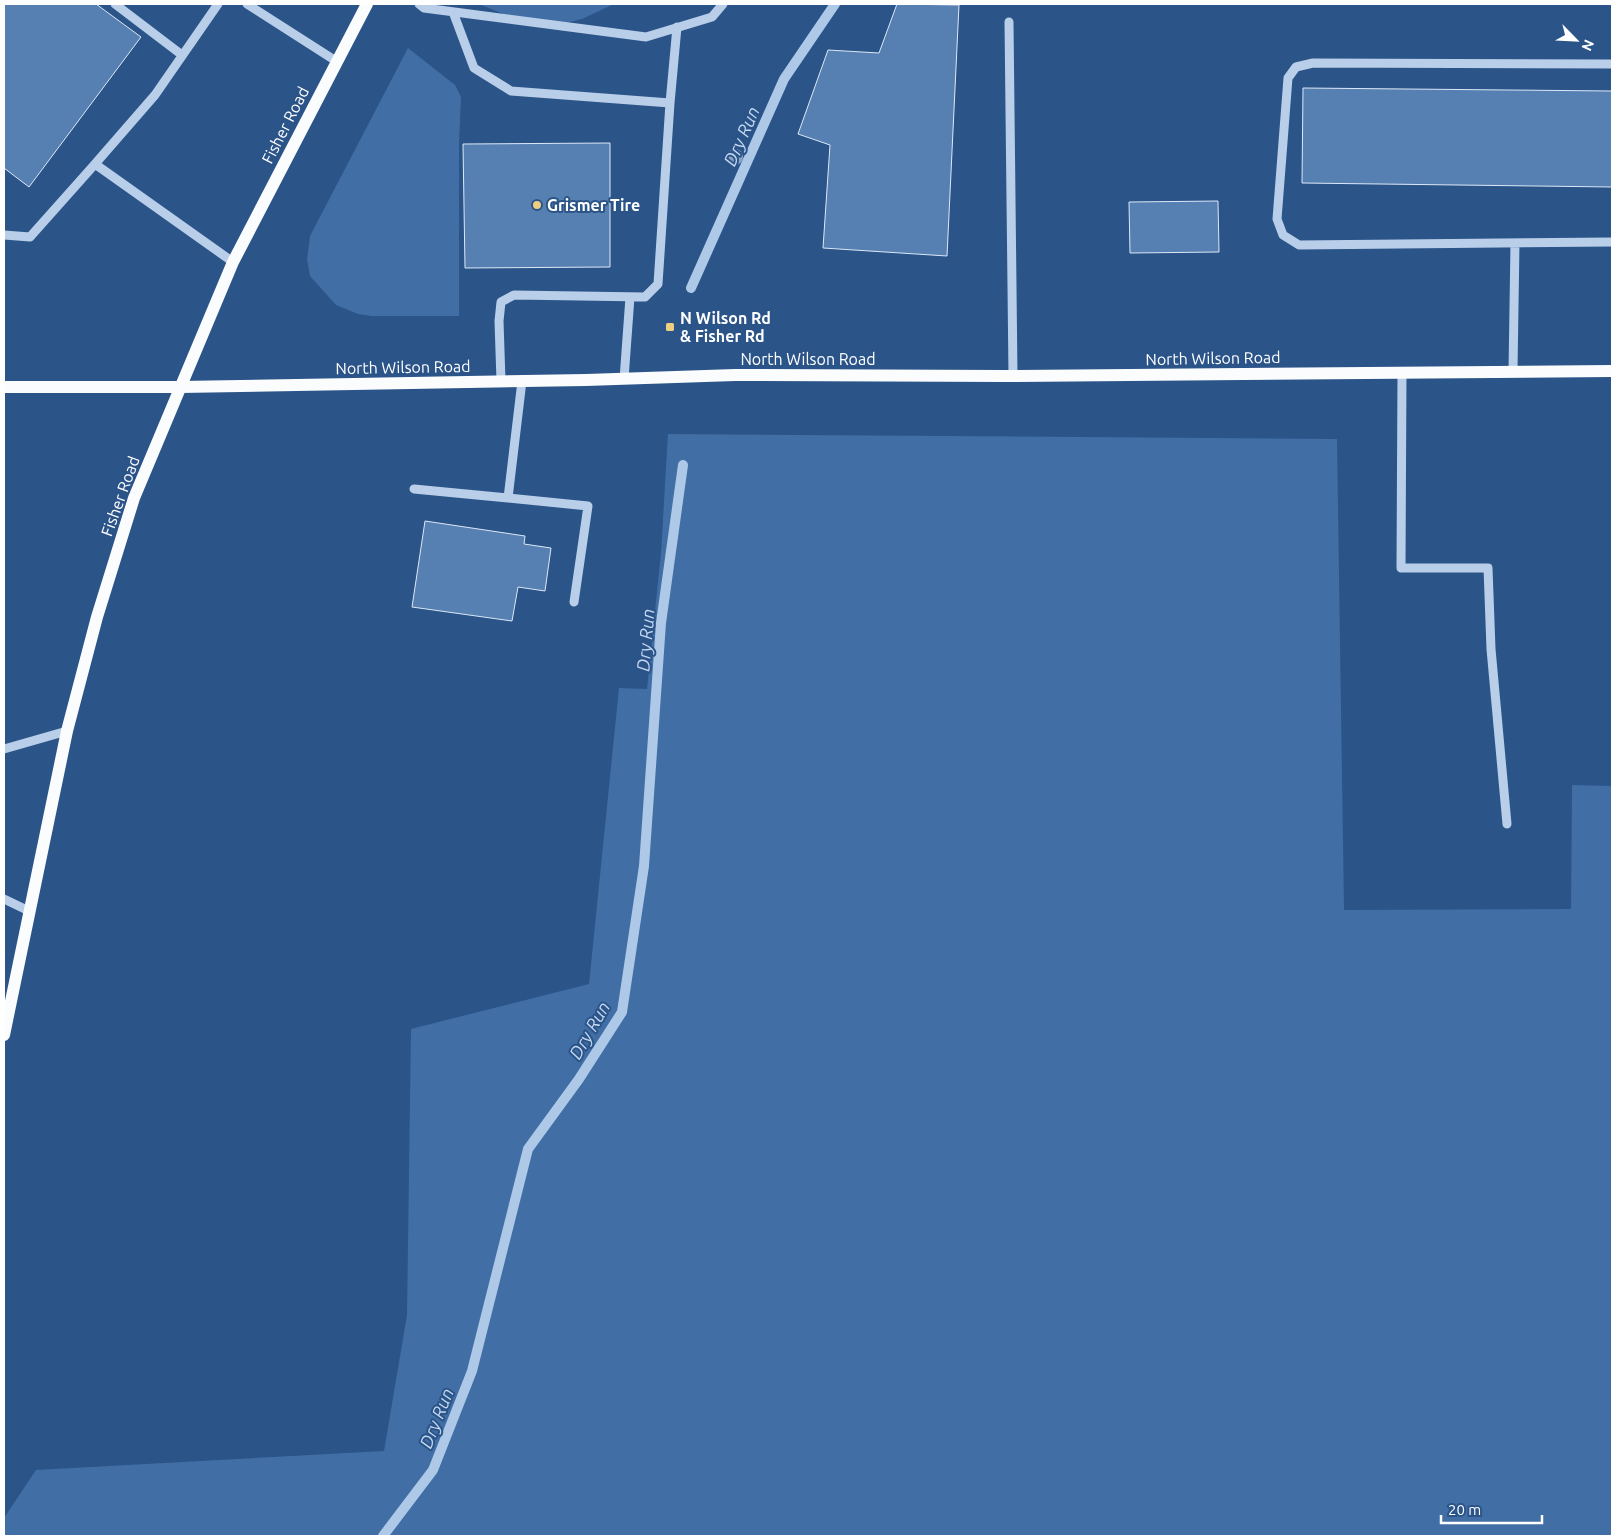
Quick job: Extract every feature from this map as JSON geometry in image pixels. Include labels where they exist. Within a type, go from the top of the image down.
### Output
[{"type":"main road","name":"Fisher Road","points":[[4,1035],[67,731],[96,617],[134,498],[233,262],[367,4]]},
{"type":"main road","name":"North Wilson Road","points":[[4,387],[180,387],[624,379],[735,375],[1013,376],[1612,371]]},
{"type":"lane","points":[[115,4],[182,55]]},
{"type":"lane","points":[[4,235],[30,237],[155,95],[218,4]]},
{"type":"lane","points":[[247,4],[336,61]]},
{"type":"lane","points":[[418,4],[424,8],[646,37],[712,17],[723,4]]},
{"type":"lane","points":[[453,12],[474,68],[511,92],[670,103]]},
{"type":"lane","points":[[1009,22],[1013,376]]},
{"type":"lane","points":[[501,381],[499,322],[501,302],[514,295],[645,297],[658,284],[670,103],[678,27]]},
{"type":"lane","points":[[1612,64],[1313,63],[1296,67],[1288,78],[1277,219],[1283,235],[1299,245],[1612,242]]},
{"type":"lane","points":[[95,164],[233,262]]},
{"type":"lane","points":[[1513,371],[1515,243]]},
{"type":"lane","points":[[624,379],[630,297]]},
{"type":"lane","points":[[1402,372],[1401,568],[1488,568],[1491,649],[1507,824]]},
{"type":"lane","points":[[508,498],[522,381]]},
{"type":"lane","points":[[414,489],[588,506],[574,602]]},
{"type":"lane","points":[[4,749],[67,731]]},
{"type":"lane","points":[[4,899],[29,911]]},
{"type":"shaded area","points":[[479,4],[614,4],[582,19],[570,22],[530,25]]},
{"type":"shaded area","points":[[408,48],[455,85],[461,97],[459,145],[459,316],[372,316],[358,314],[336,305],[310,276],[307,259],[310,236]]},
{"type":"shaded area","points":[[668,434],[1337,439],[1344,910],[1571,909],[1572,785],[1612,786],[1612,1536],[4,1536],[4,1518],[36,1470],[384,1451],[407,1315],[411,1029],[589,984],[619,688],[647,689],[661,553]]},
{"type":"building","points":[[4,4],[96,4],[141,37],[29,187],[4,168]]},
{"type":"building","points":[[897,4],[959,5],[947,256],[823,248],[830,145],[798,134],[828,50],[879,53]]},
{"type":"building","points":[[1303,88],[1612,91],[1612,187],[1302,183]]},
{"type":"building","name":"Grismer Tire","points":[[610,143],[610,267],[465,268],[463,144]]},
{"type":"building","points":[[1218,201],[1219,252],[1130,253],[1129,202]]},
{"type":"building","points":[[425,521],[525,536],[524,544],[551,548],[545,591],[518,587],[512,621],[412,607]]},
{"type":"waterway","name":"Dry Run","points":[[691,288],[784,79],[835,4]]},
{"type":"waterway","name":"Dry Run","points":[[383,1536],[433,1470],[472,1371],[528,1149],[579,1079],[622,1012],[644,866],[661,623],[683,465]]},
{"type":"place","name":"Grismer Tire","points":[[537,205]]},
{"type":"place","name":"N Wilson Rd & Fisher Rd","points":[[670,327]]}]
